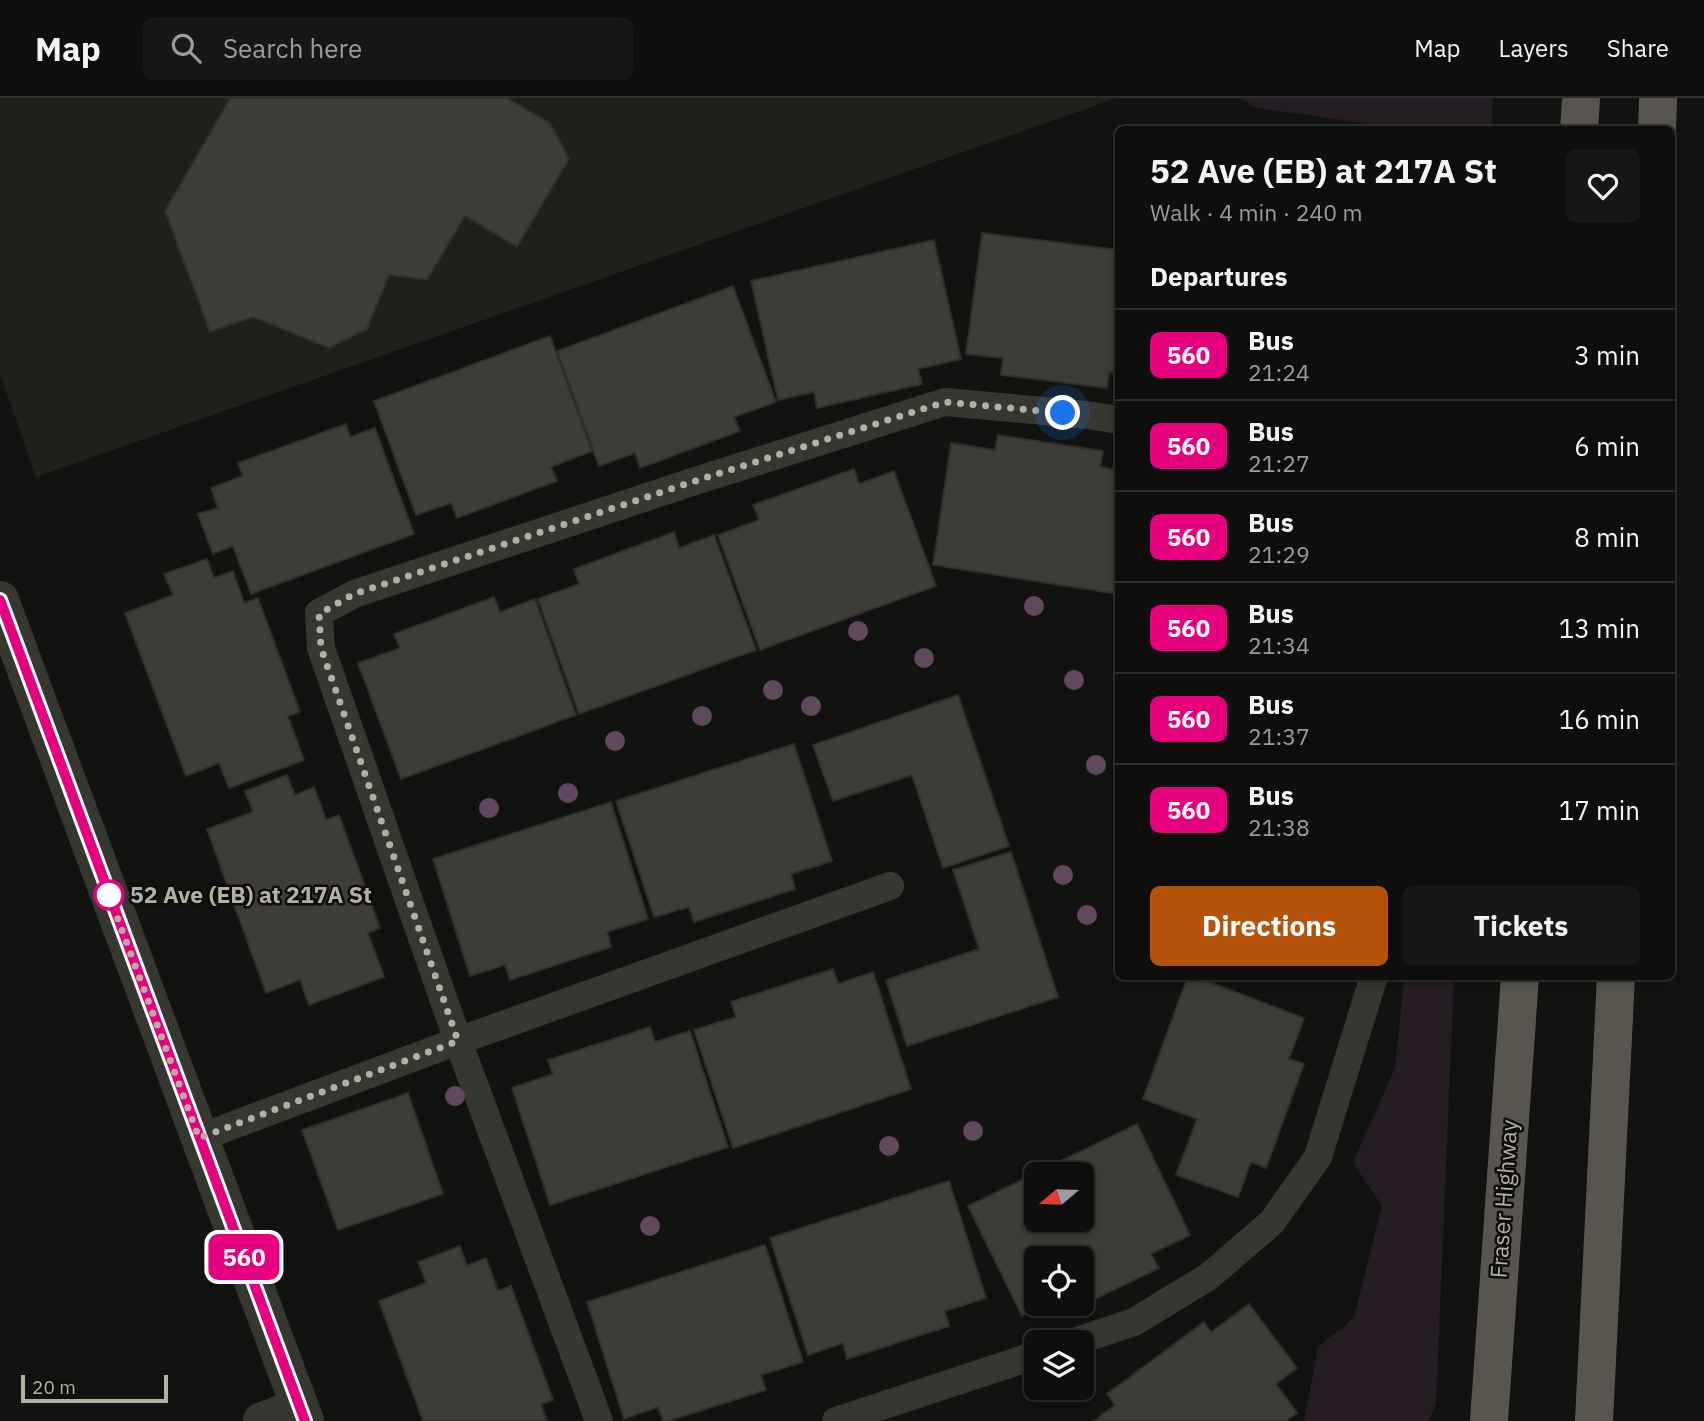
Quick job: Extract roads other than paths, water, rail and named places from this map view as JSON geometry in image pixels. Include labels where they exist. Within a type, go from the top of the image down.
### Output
[{"type":"main road","points":[[1579,126],[1581,98]]},
{"type":"main road","points":[[1657,126],[1658,98]]},
{"type":"main road","name":"Fraser Highway","points":[[1489,1421],[1520,980]]},
{"type":"main road","points":[[1594,1421],[1616,980]]},
{"type":"street","points":[[0,600],[303,1414],[262,1421]]},
{"type":"lane","points":[[599,1421],[458,1041],[321,648],[319,614],[354,594],[945,402],[1115,420]]},
{"type":"lane","points":[[199,1138],[458,1041],[890,886]]},
{"type":"lane","points":[[1094,1335],[1134,1322],[1208,1277],[1272,1222],[1318,1157],[1373,980]]},
{"type":"lane","points":[[836,1421],[1024,1359]]},
{"type":"place","name":"52 Ave (EB) at 217A St","points":[[109,895]]}]
